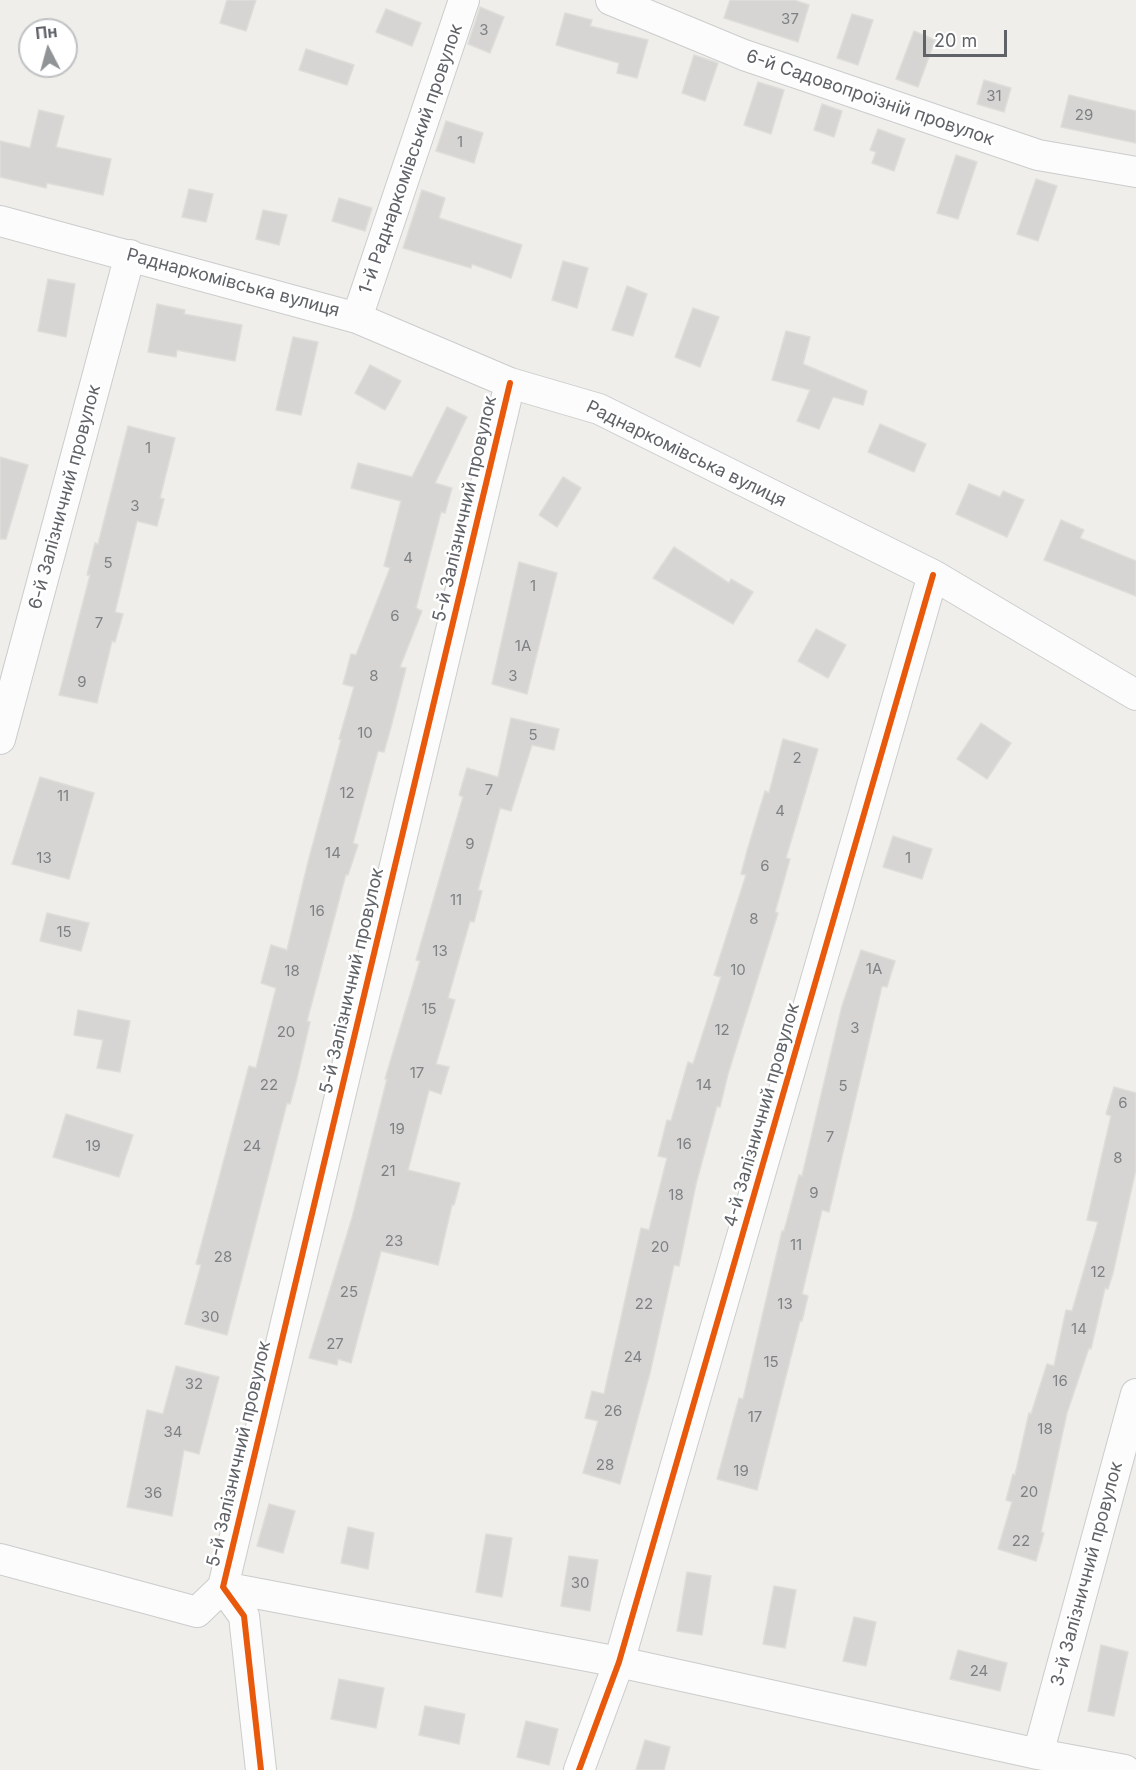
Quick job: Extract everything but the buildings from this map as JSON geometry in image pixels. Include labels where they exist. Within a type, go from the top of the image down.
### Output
[{"type":"street","name":"1-й Раднаркомівський провулок","points":[[357,318],[464,0]]},
{"type":"street","name":"6-й Садовопроїзній провулок","points":[[611,0],[744,55],[1038,155],[1136,172]]},
{"type":"street","name":"Раднаркомівська вулиця","points":[[0,221],[357,318],[510,383],[599,409],[933,575],[1136,695]]},
{"type":"street","name":"6-й Залізничний провулок","points":[[0,739],[130,255]]},
{"type":"street","name":"5-й Залізничний провулок","points":[[223,1587],[510,383]]},
{"type":"street","name":"4-й Залізничний провулок","points":[[579,1770],[619,1662],[933,575]]},
{"type":"street","name":"3-й Залізничний провулок","points":[[1038,1754],[1136,1394]]},
{"type":"street","points":[[0,1560],[197,1612],[223,1587]]},
{"type":"street","points":[[223,1587],[619,1662],[1038,1754],[1125,1770]]},
{"type":"street","points":[[223,1587],[244,1616],[261,1770]]},
{"type":"cycle path","points":[[261,1770],[244,1616],[223,1587],[510,383]]},
{"type":"cycle path","points":[[579,1770],[619,1662],[933,575]]}]
